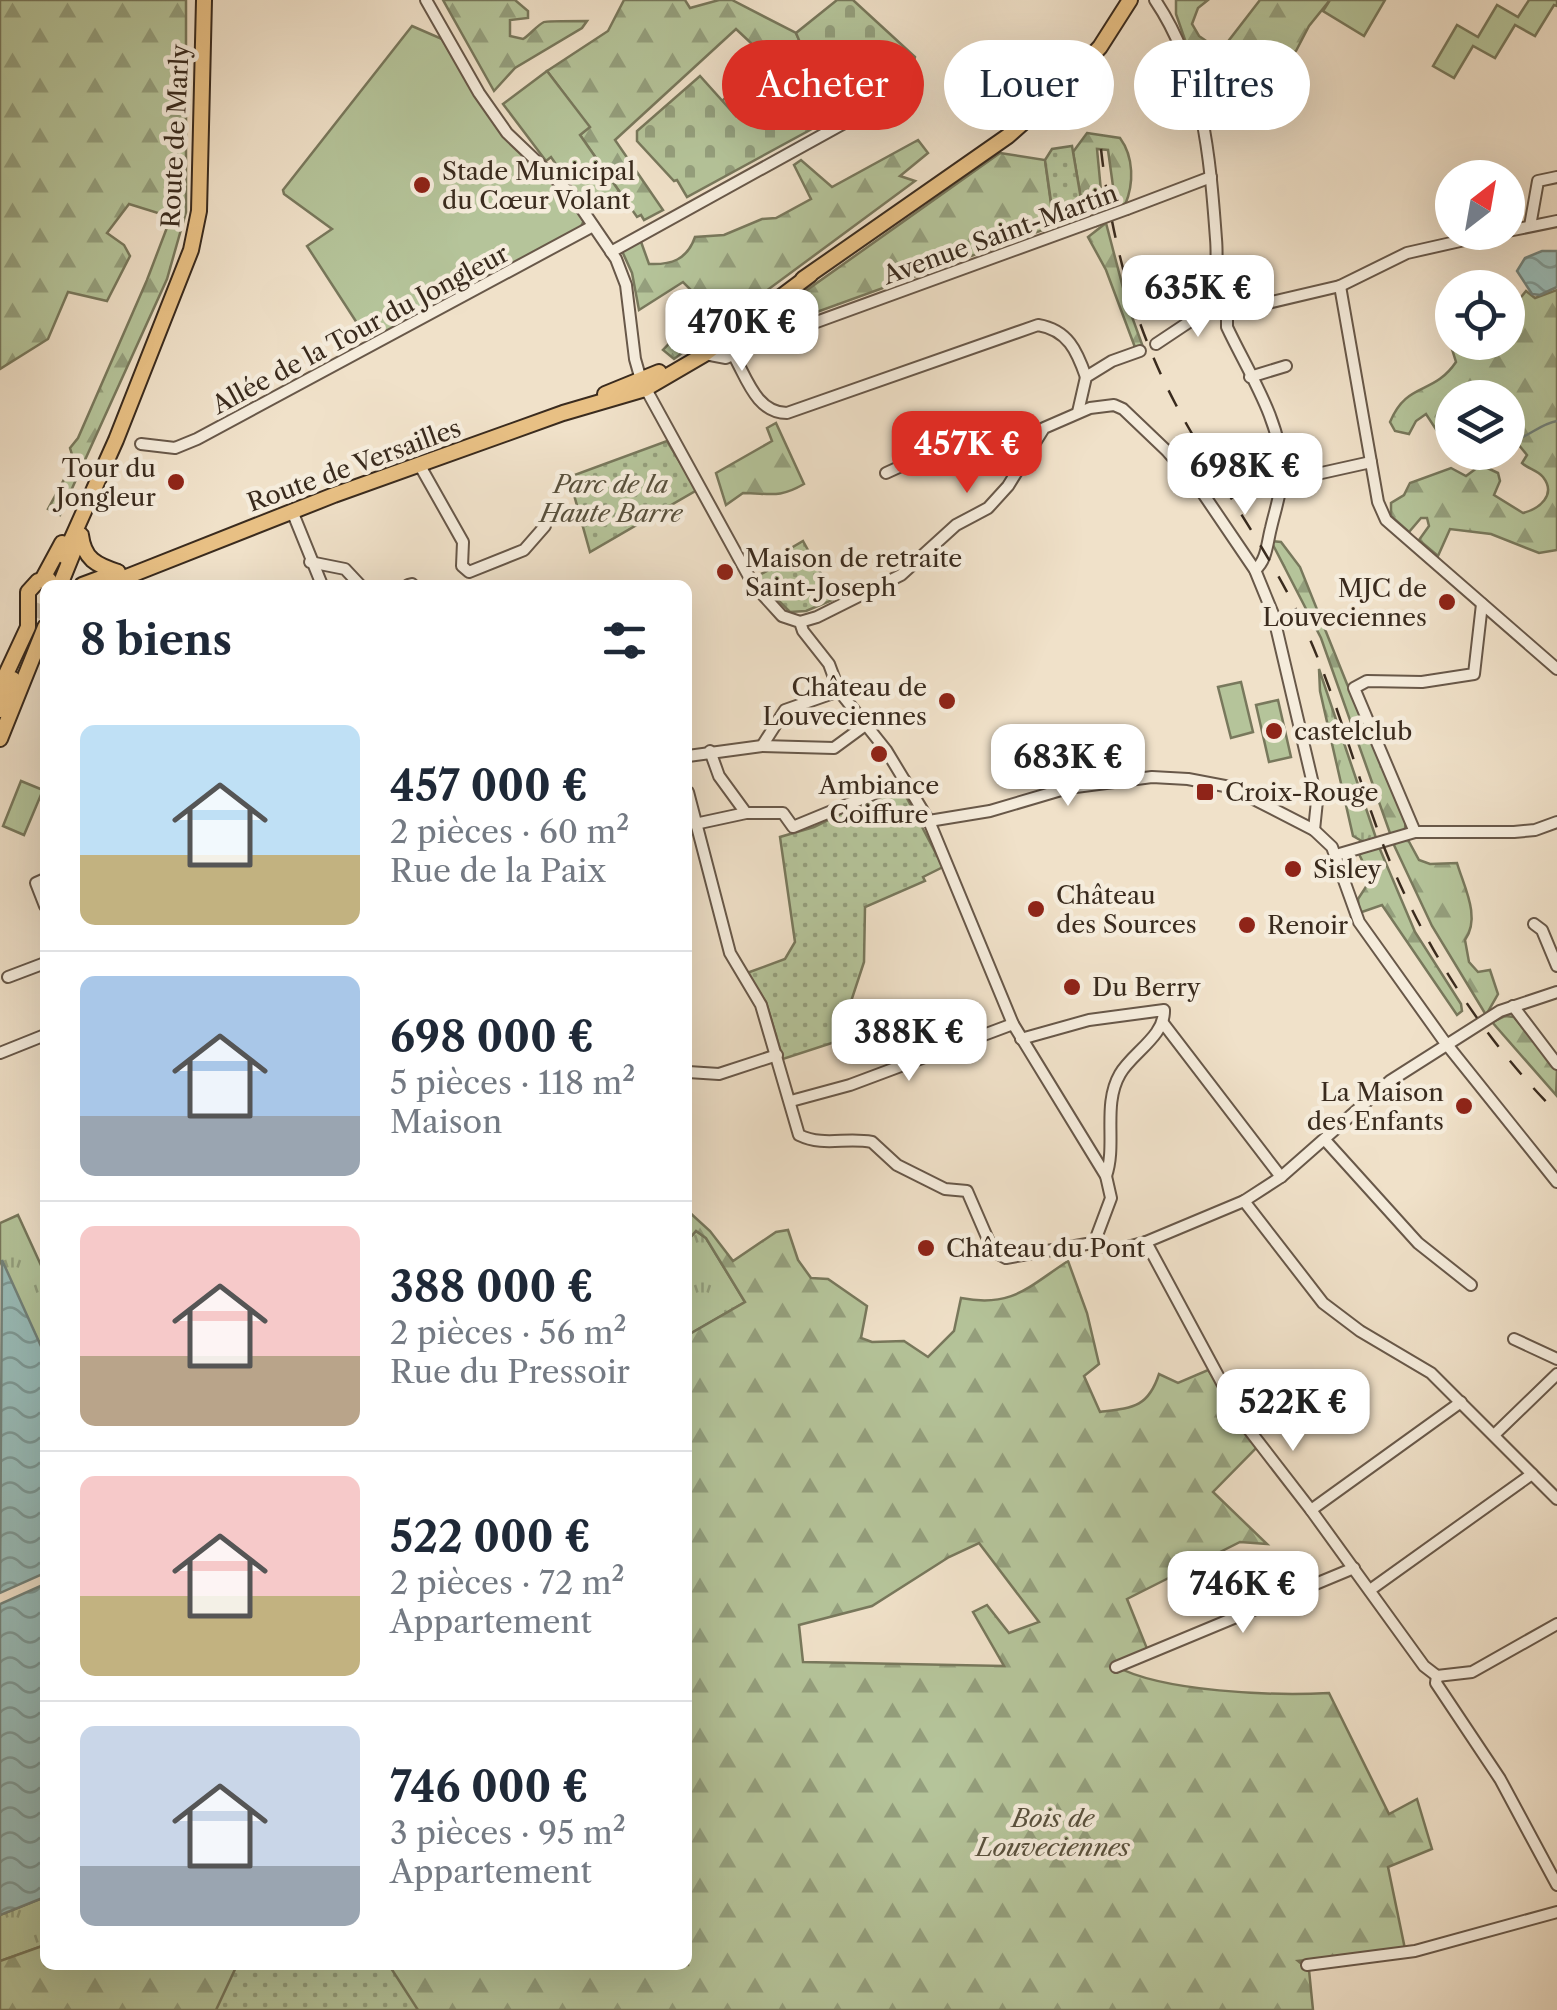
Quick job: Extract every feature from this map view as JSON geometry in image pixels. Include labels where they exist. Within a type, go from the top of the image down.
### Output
[{"type":"main road","name":"Route de Marly","points":[[61,580],[191,250],[199,212],[204,0]]},
{"type":"main road","name":"Route de Versailles","points":[[1095,40],[1120,0]]},
{"type":"main road","name":"Route de Versailles","points":[[1104,40],[1130,0]]},
{"type":"main road","name":"Route de Versailles","points":[[117,580],[292,511],[643,384],[705,354],[1015,130]]},
{"type":"main road","name":"Route de Versailles","points":[[643,384],[737,333]]},
{"type":"main road","name":"Route de Marly","points":[[64,556],[116,440]]},
{"type":"main road","name":"Route de Marly","points":[[42,580],[116,440]]},
{"type":"main road","points":[[82,535],[83,550],[90,560],[119,572]]},
{"type":"main road","name":"Route de Versailles","points":[[96,580],[162,560]]},
{"type":"main road","points":[[0,687],[28,626],[30,587],[40,581]]},
{"type":"main road","points":[[29,606],[40,615]]},
{"type":"main road","points":[[0,738],[40,639]]},
{"type":"main road","points":[[0,710],[22,657]]},
{"type":"street","points":[[426,0],[507,133],[573,196],[611,252],[626,285],[635,359],[643,384],[753,584],[782,616],[800,622],[901,575],[956,526],[999,498],[1040,432],[1078,412],[1114,405],[1167,451],[1200,490],[1255,570],[1273,614],[1317,801],[1314,830]]},
{"type":"street","points":[[1156,0],[1175,32],[1189,68],[1206,132],[1226,322],[1272,424],[1281,478],[1263,562],[1255,570]]},
{"type":"street","points":[[611,252],[832,130]]},
{"type":"street","name":"Avenue Saint-Martin","points":[[737,333],[756,344],[1211,177]]},
{"type":"street","points":[[1530,226],[1538,180],[1557,177]]},
{"type":"street","points":[[1525,227],[1557,221]]},
{"type":"street","name":"Allée de la Tour du Jongleur","points":[[141,444],[175,448],[197,438],[593,226]]},
{"type":"street","points":[[1156,344],[1223,306],[1238,310],[1340,286],[1407,253],[1435,247]]},
{"type":"street","points":[[1340,286],[1378,502],[1388,524],[1557,670]]},
{"type":"street","points":[[737,333],[734,356],[759,401],[776,414],[787,414],[1038,325],[1059,331],[1072,344],[1086,377],[1078,412]]},
{"type":"street","points":[[1086,377],[1112,361],[1140,351]]},
{"type":"street","points":[[705,354],[734,356]]},
{"type":"street","points":[[1250,378],[1286,366]]},
{"type":"street","points":[[886,472],[989,426],[1040,432]]},
{"type":"street","points":[[1200,490],[1245,466],[1290,480],[1371,462]]},
{"type":"street","points":[[419,464],[462,542],[462,566],[469,572],[524,550],[545,526]]},
{"type":"street","points":[[292,511],[319,580]]},
{"type":"street","points":[[310,562],[346,569],[356,580]]},
{"type":"street","points":[[1415,832],[1354,691],[1367,682],[1422,682],[1474,674],[1482,604]]},
{"type":"street","points":[[800,622],[829,664],[838,691],[886,750],[929,821],[1013,1024],[1106,1176]]},
{"type":"street","points":[[762,746],[785,710],[838,691]]},
{"type":"street","points":[[692,755],[762,746],[834,748],[864,726]]},
{"type":"street","points":[[710,751],[719,776],[746,813]]},
{"type":"street","points":[[929,821],[990,811],[1068,788],[1152,777],[1230,787],[1314,830],[1336,855],[1359,922],[1448,1045],[1557,1182]]},
{"type":"street","points":[[696,824],[746,813],[783,813],[793,827],[905,781]]},
{"type":"street","points":[[692,808],[730,952],[760,1001],[798,1134],[812,1142],[872,1142],[897,1165],[945,1189],[968,1190],[993,1251],[1006,1258],[1098,1242]]},
{"type":"street","points":[[1336,855],[1415,832],[1514,832],[1557,822]]},
{"type":"street","points":[[1534,924],[1542,930],[1557,966]]},
{"type":"street","points":[[8,977],[40,965]]},
{"type":"street","points":[[1021,1039],[1089,1020],[1164,1010],[1163,1023],[1119,1074],[1112,1096],[1106,1176],[1111,1198],[1098,1242],[1106,1249],[1120,1250],[1244,1201],[1325,1140],[1374,1093],[1513,1006],[1557,992]]},
{"type":"street","points":[[1513,1006],[1557,1064]]},
{"type":"street","points":[[1163,1023],[1281,1176]]},
{"type":"street","points":[[791,1100],[850,1084],[1013,1024]]},
{"type":"street","points":[[0,1053],[40,1037]]},
{"type":"street","points":[[692,1072],[719,1074],[777,1054]]},
{"type":"street","points":[[1325,1140],[1418,1243],[1471,1284]]},
{"type":"street","points":[[1244,1201],[1324,1303],[1360,1331],[1431,1373],[1557,1499]]},
{"type":"street","points":[[1146,1242],[1243,1422],[1424,1666],[1437,1676],[1472,1672],[1557,1624]]},
{"type":"street","points":[[1514,1339],[1557,1360]]},
{"type":"street","points":[[1494,1435],[1557,1374]]},
{"type":"street","points":[[1311,1510],[1462,1402]]},
{"type":"street","points":[[1370,1590],[1532,1474]]},
{"type":"street","points":[[1116,1667],[1354,1568]]},
{"type":"street","points":[[1437,1676],[1436,1683],[1500,1779],[1557,1885]]},
{"type":"street","points":[[1307,1965],[1415,1951],[1557,1912]]},
{"type":"green space","points":[[0,0],[186,0],[186,212],[167,279],[60,515],[48,509],[74,461],[70,448],[78,438],[171,217],[129,204],[107,233],[124,245],[130,256],[107,301],[68,292],[48,339],[0,369]]},
{"type":"green space","points":[[443,0],[515,0],[528,11],[528,18],[510,20],[510,36],[523,39],[544,22],[587,21],[582,28],[515,68],[494,91]]},
{"type":"green space","points":[[624,0],[685,0],[690,8],[732,0],[796,33],[799,40],[748,40],[736,29],[615,140],[663,210],[644,220],[641,215],[637,217],[580,135],[589,127],[547,71],[608,31]]},
{"type":"green space","points":[[837,0],[853,0],[897,40],[799,40],[796,33]]},
{"type":"green space","points":[[1176,0],[1208,0],[1198,8],[1192,24],[1205,40],[1185,40],[1176,14]]},
{"type":"green space","points":[[1260,0],[1330,0],[1302,40],[1229,40]]},
{"type":"green space","points":[[1330,0],[1385,0],[1364,36],[1323,11]]},
{"type":"green space","points":[[1529,0],[1557,0],[1557,6],[1554,5],[1535,36],[1515,25],[1495,58],[1473,46],[1454,78],[1433,66],[1457,25],[1478,37],[1497,5],[1518,17]]},
{"type":"green space","name":"Stade Municipal du Cœur Volant","points":[[412,26],[442,39],[472,90],[568,196],[584,220],[581,227],[370,343],[307,246],[332,229],[283,190]]},
{"type":"green space","points":[[547,71],[590,127],[580,135],[619,191],[588,211],[551,157],[546,161],[503,104]]},
{"type":"green space","points":[[700,76],[722,100],[722,130],[810,130],[687,197],[677,180],[637,141],[637,131]]},
{"type":"green space","points":[[1087,133],[1120,138],[1125,145],[1131,171],[1125,205],[1116,208],[1108,150],[1097,149],[1103,212],[1083,211],[1073,152]]},
{"type":"green space","points":[[918,140],[928,153],[900,176],[915,181],[674,359],[663,350],[706,305],[683,282],[639,310],[632,273],[622,251],[640,239],[649,264],[671,262],[688,251],[695,237],[724,235],[762,219],[776,218],[811,199],[794,165],[801,160],[832,187]]},
{"type":"green space","points":[[1072,146],[1083,211],[1054,222],[1045,160],[1052,149]]},
{"type":"green space","points":[[1000,153],[1045,160],[1054,226],[756,334],[752,329]]},
{"type":"green space","points":[[1106,223],[1143,347],[1136,350],[1106,270],[1088,237]]},
{"type":"green space","points":[[1557,290],[1557,550],[1539,553],[1491,534],[1450,529],[1438,556],[1419,540],[1429,526],[1427,518],[1421,518],[1409,532],[1391,516],[1391,503],[1404,495],[1410,483],[1446,470],[1466,476],[1474,470],[1498,473],[1500,481],[1494,495],[1523,513],[1540,505],[1547,495],[1543,477],[1525,465],[1525,380],[1438,380],[1456,362],[1525,360],[1525,292],[1535,298]]},
{"type":"green space","points":[[1435,382],[1435,428],[1426,414],[1416,421],[1409,434],[1395,431],[1390,422],[1412,394]]},
{"type":"green space","points":[[776,423],[804,484],[780,493],[743,493],[726,505],[716,473],[772,441],[767,428]]},
{"type":"green space","name":"Parc de la Haute Barre","points":[[667,441],[697,490],[590,552],[569,477]]},
{"type":"green space","points":[[803,541],[835,599],[806,611],[790,612],[755,577],[767,571],[764,564]]},
{"type":"green space","points":[[1271,541],[1281,542],[1300,567],[1406,816],[1405,829],[1391,836],[1321,638]]},
{"type":"green space","points":[[1319,669],[1377,841],[1367,844],[1353,836],[1320,691]]},
{"type":"green space","name":"castelclub","points":[[1241,682],[1253,732],[1231,738],[1218,687]]},
{"type":"green space","name":"castelclub","points":[[1278,700],[1291,757],[1269,762],[1256,705]]},
{"type":"green space","points":[[21,781],[40,789],[24,835],[3,826]]},
{"type":"green space","points":[[900,785],[943,867],[923,877],[925,881],[865,907],[864,962],[838,1041],[783,1059],[766,1002],[747,973],[785,959],[795,942],[780,837],[814,827]]},
{"type":"green space","points":[[1407,838],[1419,860],[1430,864],[1457,863],[1471,912],[1470,931],[1465,940],[1469,962],[1478,972],[1490,970],[1498,994],[1486,1015],[1432,926],[1393,843]]},
{"type":"green space","points":[[1379,847],[1415,932],[1461,1004],[1462,1011],[1457,1015],[1382,905],[1359,913],[1358,899],[1371,879],[1359,854]]},
{"type":"green space","points":[[1514,1017],[1557,1070],[1556,1095],[1492,1022]]},
{"type":"green space","points":[[18,1215],[40,1263],[40,1345],[0,1261],[0,1223]]},
{"type":"green space","name":"Bois de Louveciennes","points":[[692,1215],[733,1261],[776,1232],[788,1230],[798,1260],[811,1278],[828,1279],[867,1306],[861,1338],[872,1342],[904,1341],[928,1357],[954,1331],[961,1298],[1007,1298],[1068,1261],[1087,1313],[1099,1364],[1084,1376],[1100,1412],[1144,1400],[1159,1374],[1178,1383],[1208,1370],[1260,1444],[1213,1492],[1267,1544],[1240,1542],[1127,1599],[1148,1651],[1115,1666],[1189,1687],[1249,1693],[1329,1693],[1389,1814],[1417,1799],[1432,1849],[1388,1867],[1405,1949],[1298,1961],[1309,1970],[1313,2010],[310,2010],[288,1970],[692,1970],[692,1333],[745,1302],[706,1238],[696,1231],[692,1236]],"holes":[[[979,1543],[1039,1622],[1009,1633],[987,1605],[973,1612],[1004,1666],[803,1662],[799,1625],[872,1606],[949,1557]]]},
{"type":"green space","points":[[696,1231],[706,1238],[745,1302],[692,1333],[692,1236]]},
{"type":"green space","points":[[40,1899],[40,1947],[0,1961],[0,1915]]},
{"type":"green space","points":[[40,1947],[40,1970],[256,1970],[264,2010],[0,2010],[0,1961]]},
{"type":"green space","points":[[235,1970],[392,1970],[418,2010],[216,2010]]},
{"type":"water","points":[[1542,251],[1557,251],[1557,287],[1540,295],[1532,294],[1525,283],[1525,270],[1518,270],[1525,258]]},
{"type":"water","points":[[2,1260],[40,1344],[40,1575],[0,1593]]},
{"type":"water","points":[[40,1586],[40,1899],[0,1915],[0,1604]]},
{"type":"waterway","points":[[1525,436],[1557,421]]},
{"type":"tunnel","points":[[54,580],[64,556]]},
{"type":"tunnel","points":[[22,657],[40,613]]},
{"type":"railway","points":[[1101,149],[1118,247],[1147,342],[1175,403],[1304,626],[1384,847],[1417,920],[1480,1022],[1557,1113]]},
{"type":"place","name":"Stade Municipal du Cœur Volant","points":[[422,185]]},
{"type":"place","name":"Tour du Jongleur","points":[[176,482]]},
{"type":"place","name":"Maison de retraite Saint-Joseph","points":[[725,572]]},
{"type":"place","name":"MJC de Louveciennes","points":[[1447,602]]},
{"type":"place","name":"Château de Louveciennes","points":[[947,701]]},
{"type":"place","name":"castelclub","points":[[1274,731]]},
{"type":"place","name":"Ambiance Coiffure","points":[[879,754]]},
{"type":"place","name":"Croix-Rouge","points":[[1205,792]]},
{"type":"place","name":"Sisley","points":[[1293,869]]},
{"type":"place","name":"Château des Sources","points":[[1036,909]]},
{"type":"place","name":"Renoir","points":[[1247,925]]},
{"type":"place","name":"Du Berry","points":[[1072,987]]},
{"type":"place","name":"La Maison des Enfants","points":[[1464,1106]]},
{"type":"place","name":"Château du Pont","points":[[926,1248]]}]
